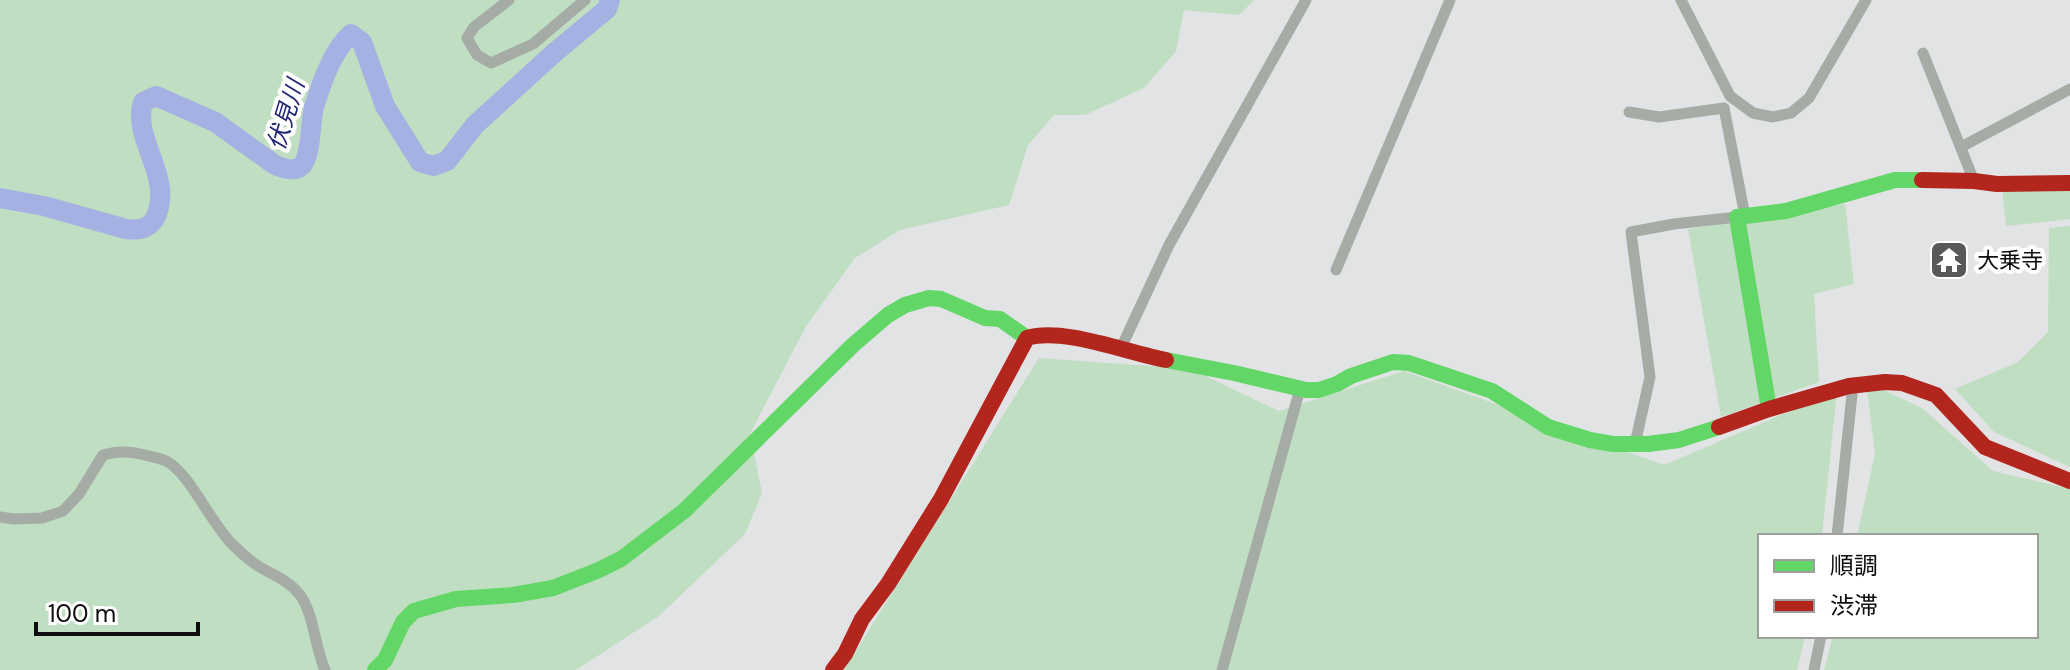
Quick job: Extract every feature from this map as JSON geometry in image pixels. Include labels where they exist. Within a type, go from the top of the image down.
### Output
[{"type":"street","points":[[509,0],[474,27],[467,38],[477,55],[491,63],[533,44],[585,0]]},
{"type":"street","points":[[1121,348],[1169,245],[1306,0]]},
{"type":"street","points":[[1336,270],[1450,0]]},
{"type":"street","points":[[1681,0],[1730,96],[1753,113],[1773,117],[1791,113],[1809,98],[1866,0]]},
{"type":"street","points":[[1923,53],[1974,181]]},
{"type":"street","points":[[1961,147],[2070,89]]},
{"type":"street","points":[[1629,112],[1659,117],[1724,108],[1769,409]]},
{"type":"street","points":[[1635,444],[1650,377],[1631,232],[1786,211],[1895,180],[2070,183]]},
{"type":"street","points":[[375,670],[385,660],[403,622],[414,611],[456,599],[513,595],[553,588],[621,559],[684,511],[853,345],[888,315],[905,305],[929,298],[941,299],[985,318],[1000,319],[1027,338]]},
{"type":"street","points":[[833,670],[845,654],[862,619],[888,584],[941,499],[1027,338],[1037,335],[1121,348],[1300,389],[1319,390],[1393,362],[1409,363],[1492,391],[1548,427],[1613,444],[1679,440],[1849,386],[1902,383],[1936,395],[1985,447],[2070,481]]},
{"type":"street","points":[[1837,534],[1852,395],[1849,386]]},
{"type":"street","points":[[1222,670],[1300,389]]},
{"type":"street","points":[[0,517],[42,518],[63,511],[79,494],[103,455],[139,453],[167,461],[181,472],[232,544],[299,593],[306,605],[325,670]]},
{"type":"street","points":[[1814,670],[1821,638]]},
{"type":"green space","points":[[0,0],[1254,0],[1239,15],[1184,10],[1176,51],[1144,88],[1085,115],[1054,115],[1028,145],[1009,205],[900,230],[855,258],[805,328],[750,434],[762,493],[745,534],[659,616],[576,670],[0,670]]},
{"type":"green space","points":[[2002,189],[2070,189],[2070,219],[2006,226]]},
{"type":"green space","points":[[1845,204],[1854,284],[1814,294],[1819,382],[1721,417],[1688,229]]},
{"type":"green space","points":[[2070,226],[2070,467],[1994,432],[1955,389],[2018,362],[2048,332],[2049,228]]},
{"type":"green space","points":[[1039,358],[1191,369],[1279,411],[1404,371],[1664,465],[1837,391],[1822,534],[1758,534],[1758,638],[1805,638],[1797,670],[844,670]]},
{"type":"green space","points":[[1866,382],[1922,408],[1993,471],[2070,489],[2070,670],[1824,670],[1832,638],[2038,638],[2038,534],[1857,534],[1875,454]]},
{"type":"waterway","name":"伏見川","points":[[0,198],[44,206],[126,229],[141,229],[149,225],[157,214],[160,192],[142,127],[141,111],[143,102],[156,96],[215,122],[275,165],[288,169],[300,167],[307,156],[314,107],[324,77],[338,49],[351,34],[362,42],[385,106],[420,162],[433,166],[447,161],[475,125],[607,9],[610,0]]},
{"type":"traffic: fast","points":[[1769,409],[1737,217],[1786,211],[1895,180],[1922,180]]},
{"type":"traffic: fast","points":[[375,670],[385,660],[403,622],[414,611],[456,599],[513,595],[553,588],[621,559],[684,511],[853,345],[888,315],[905,305],[929,298],[941,299],[985,318],[1000,319],[1027,338]]},
{"type":"traffic: fast","points":[[1166,360],[1306,390],[1319,390],[1393,362],[1409,363],[1492,391],[1548,427],[1613,444],[1679,440],[1719,427]]},
{"type":"traffic: jam","points":[[1922,180],[1997,184],[2070,183]]},
{"type":"traffic: jam","points":[[833,670],[845,654],[862,619],[888,584],[941,499],[1027,338],[1077,338],[1166,360]]},
{"type":"traffic: jam","points":[[1719,427],[1849,386],[1902,383],[1936,395],[1985,447],[2070,481]]},
{"type":"place","name":"大乗寺","points":[[1949,260]]}]
